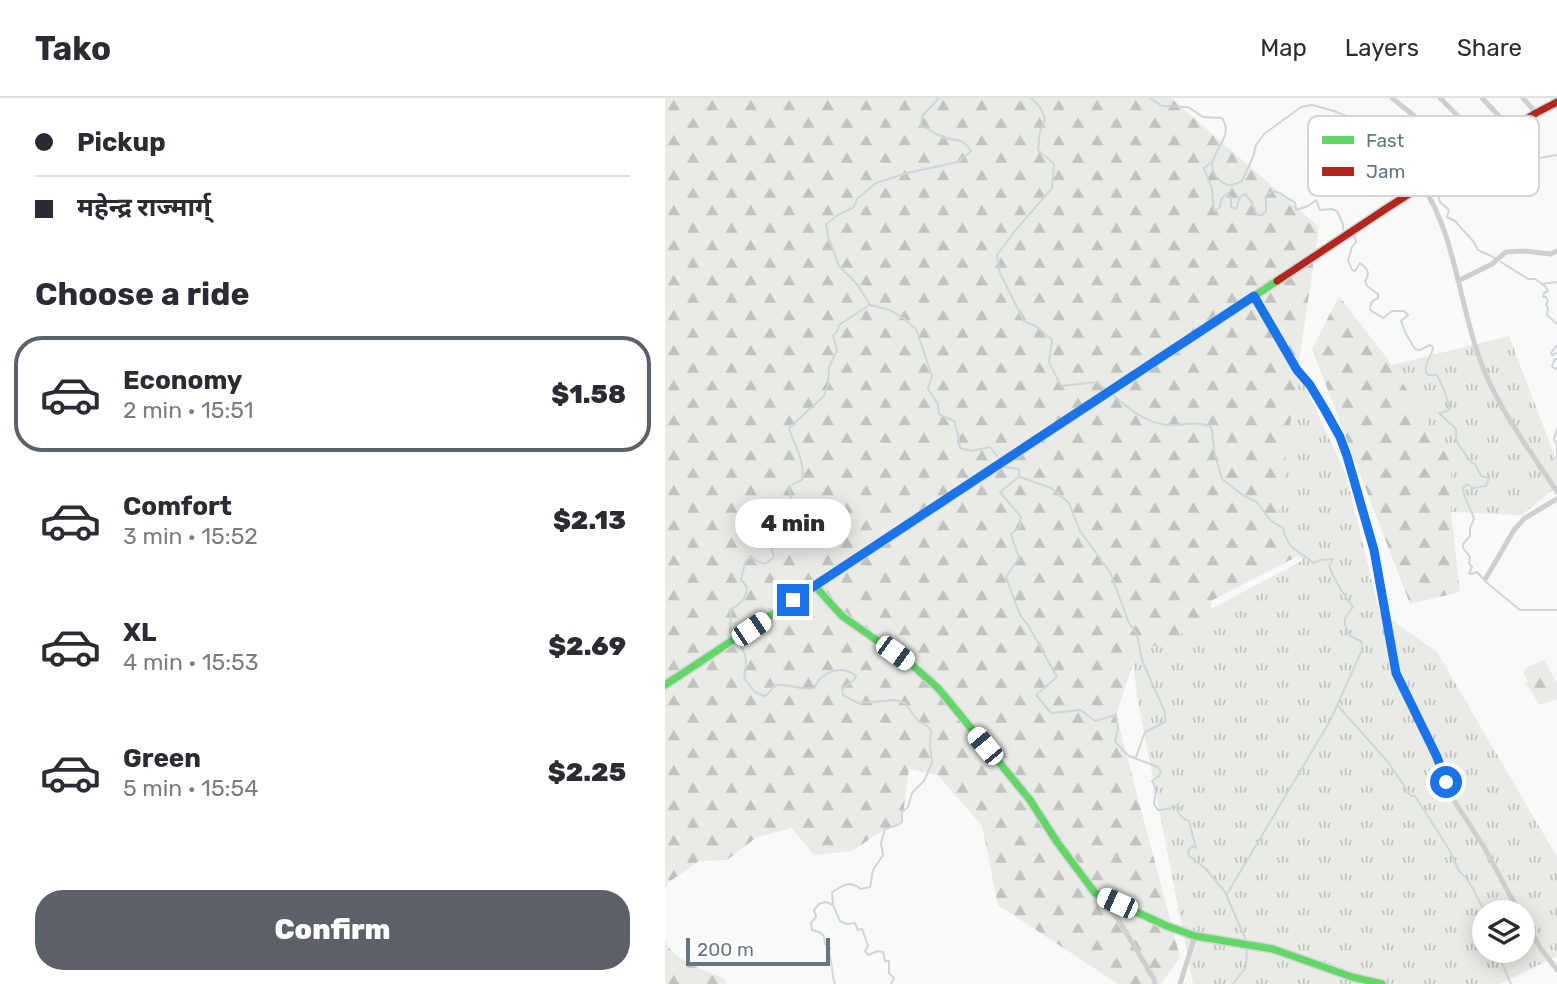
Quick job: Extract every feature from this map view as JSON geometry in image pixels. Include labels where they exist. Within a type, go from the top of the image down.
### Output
[{"type":"main road","points":[[1531,116],[1557,102]]},
{"type":"main road","points":[[665,685],[1405,196]]},
{"type":"main road","points":[[815,586],[842,616],[912,665],[938,688],[1031,800],[1057,842],[1095,893],[1195,936],[1273,949],[1352,977],[1381,984]]},
{"type":"street","points":[[1392,98],[1414,116]]},
{"type":"street","points":[[1440,98],[1458,116]]},
{"type":"street","points":[[1482,98],[1499,116]]},
{"type":"street","points":[[1523,98],[1536,113]]},
{"type":"street","points":[[1429,196],[1439,215],[1471,332],[1489,385],[1557,492]]},
{"type":"street","points":[[1458,281],[1497,260],[1506,252],[1551,254],[1557,251]]},
{"type":"street","points":[[1254,296],[1340,437],[1374,550],[1396,673],[1437,757],[1455,802],[1513,900]]},
{"type":"street","points":[[1486,578],[1514,530],[1525,518],[1557,499]]},
{"type":"street","points":[[1095,893],[1118,919],[1155,984]]},
{"type":"street","points":[[1180,984],[1195,936]]},
{"type":"street","points":[[1535,938],[1557,970]]},
{"type":"green space","points":[[665,98],[1171,98],[1319,227],[1278,518],[1298,556],[1211,601],[1211,619],[1163,643],[1137,651],[1116,715],[1180,957],[1161,984],[1118,984],[998,905],[982,826],[938,775],[909,769],[902,822],[852,851],[814,855],[792,828],[757,837],[727,860],[699,861],[669,882],[665,889]]},
{"type":"green space","points":[[1339,296],[1392,365],[1451,463],[1451,512],[1460,592],[1410,604],[1312,349]]},
{"type":"green space","points":[[1509,336],[1557,462],[1557,486],[1522,515],[1451,512],[1451,463],[1392,365]]},
{"type":"green space","points":[[1297,370],[1346,474],[1379,611],[1437,652],[1557,857],[1557,956],[1500,984],[1193,984],[1137,696],[1132,651],[1303,560],[1298,556],[1278,518]]},
{"type":"green space","points":[[1544,660],[1557,683],[1557,699],[1539,705],[1525,684],[1528,682],[1523,673],[1528,667]]},
{"type":"green space","points":[[665,940],[682,959],[725,979],[727,984],[665,984]]},
{"type":"waterway","points":[[939,98],[922,116],[921,126],[942,137],[961,141],[971,151],[958,162],[876,183],[857,199],[854,207],[826,224],[839,266],[857,284],[870,305],[890,310],[916,329],[932,376],[928,389],[938,404],[939,414],[954,421],[960,448],[971,451],[990,447],[997,456]]},
{"type":"waterway","points":[[1031,98],[1040,107],[1045,119],[1040,131],[1038,150],[1054,164],[1052,188],[997,255],[1000,273],[1024,321],[1037,327],[1052,340],[1049,362],[1061,386],[1097,382],[1104,388]]},
{"type":"waterway","points":[[1150,98],[1162,106],[1188,107],[1203,117],[1222,118],[1226,133],[1214,158],[1212,169],[1221,181],[1229,185],[1242,181],[1256,145],[1264,134],[1301,107],[1312,105],[1346,116]]},
{"type":"waterway","points":[[1539,158],[1557,155]]},
{"type":"waterway","points":[[1213,161],[1204,168],[1212,189],[1214,211],[1220,207],[1222,198],[1227,194],[1231,198],[1231,207],[1236,209],[1240,197],[1245,194],[1257,215],[1262,215],[1266,211],[1266,195],[1273,191],[1295,203],[1296,210],[1316,200],[1320,210],[1337,211],[1343,229]]},
{"type":"waterway","points":[[1439,196],[1440,202],[1449,210],[1447,217],[1455,221],[1478,250],[1495,258]]},
{"type":"waterway","points":[[1353,237],[1356,242],[1348,260],[1352,270],[1355,271],[1360,263],[1365,267],[1368,273],[1365,281],[1367,286],[1378,294],[1370,310],[1383,318],[1392,311],[1404,311],[1408,315],[1401,321],[1415,349],[1420,350],[1430,345],[1433,347],[1426,364],[1426,372],[1428,375],[1437,375],[1450,409],[1439,413],[1456,429],[1458,444],[1475,464],[1481,476],[1489,478],[1486,486],[1473,488],[1467,484],[1463,488],[1474,519],[1470,536],[1463,544],[1470,557],[1469,563],[1472,567],[1469,573],[1477,572],[1520,610],[1557,610]]},
{"type":"waterway","points":[[1501,262],[1545,286],[1548,291],[1543,297],[1548,301],[1547,315],[1557,324]]},
{"type":"waterway","points":[[1541,284],[1557,282]]},
{"type":"waterway","points":[[730,632],[731,609],[742,601],[747,587],[741,580],[745,563],[750,557],[764,564],[774,557],[768,535],[770,525],[794,509],[789,489],[802,480],[803,473],[789,428],[824,396],[828,386],[829,367],[837,350],[833,335],[839,325],[869,305]]},
{"type":"waterway","points":[[1557,345],[1551,353],[1557,353]]},
{"type":"waterway","points":[[1557,359],[1552,366],[1557,368]]},
{"type":"waterway","points":[[1113,395],[1132,411],[1154,422],[1210,426],[1222,479],[1244,496],[1257,502],[1270,520],[1283,528],[1288,542],[1298,552],[1314,563],[1333,559],[1329,566],[1331,572],[1353,607],[1345,618],[1345,625],[1350,636],[1361,641],[1363,648],[1330,721],[1227,894]]},
{"type":"waterway","points":[[1557,429],[1554,439],[1557,444]]},
{"type":"waterway","points":[[1557,445],[1557,457]]},
{"type":"waterway","points":[[1004,467],[1019,469],[1019,477],[1000,492],[1021,517],[1020,527],[1011,534],[1019,558],[1006,577],[1020,615],[1057,677],[1036,695],[1051,713],[1081,710],[1095,721],[1116,715],[1118,728],[1115,742],[1129,756],[1158,767],[1161,772],[1152,781],[1155,789],[1154,804],[1158,810],[1178,806],[1181,809],[1177,810],[1189,821],[1196,848],[1193,846],[1188,851],[1189,856],[1205,868],[1225,892],[1245,938]]},
{"type":"waterway","points":[[1020,477],[1051,488],[1069,503],[1080,531],[1110,572],[1129,623],[1137,634],[1142,660],[1165,712],[1165,722],[1145,732],[1136,757]]},
{"type":"waterway","points":[[738,641],[746,659],[744,678],[755,692],[764,696],[775,685],[814,688],[827,674],[845,670],[856,676],[842,689],[843,695],[858,703],[895,700],[905,703],[918,721],[931,730],[932,763],[924,781],[912,793],[908,807],[902,812],[902,822],[885,829],[881,843],[883,855],[873,870],[870,887],[861,889],[850,884],[843,886],[832,892],[833,905],[826,902],[819,904],[814,910],[816,917],[811,923],[812,930],[824,936],[825,944],[830,948],[828,952],[835,984]]},
{"type":"waterway","points":[[1338,706],[1388,762],[1411,796],[1415,796],[1479,900]]},
{"type":"waterway","points":[[833,905],[840,921],[855,923],[858,930],[862,929],[868,955],[883,952],[885,961],[889,961],[889,973],[894,978],[891,984]]},
{"type":"waterway","points":[[1233,984],[1246,967],[1247,948]]},
{"type":"waterway","points":[[1502,963],[1511,984]]},
{"type":"traffic: fast","points":[[665,685],[1277,281]]},
{"type":"traffic: fast","points":[[815,586],[842,616],[912,665],[938,688],[1030,800],[1095,893],[1195,936],[1273,949],[1352,977],[1382,984]]},
{"type":"traffic: jam","points":[[1531,116],[1557,102]]},
{"type":"traffic: jam","points":[[1277,281],[1406,196]]},
{"type":"route","points":[[793,600],[1254,296],[1340,437],[1374,550],[1396,673],[1437,757],[1446,782]]}]
